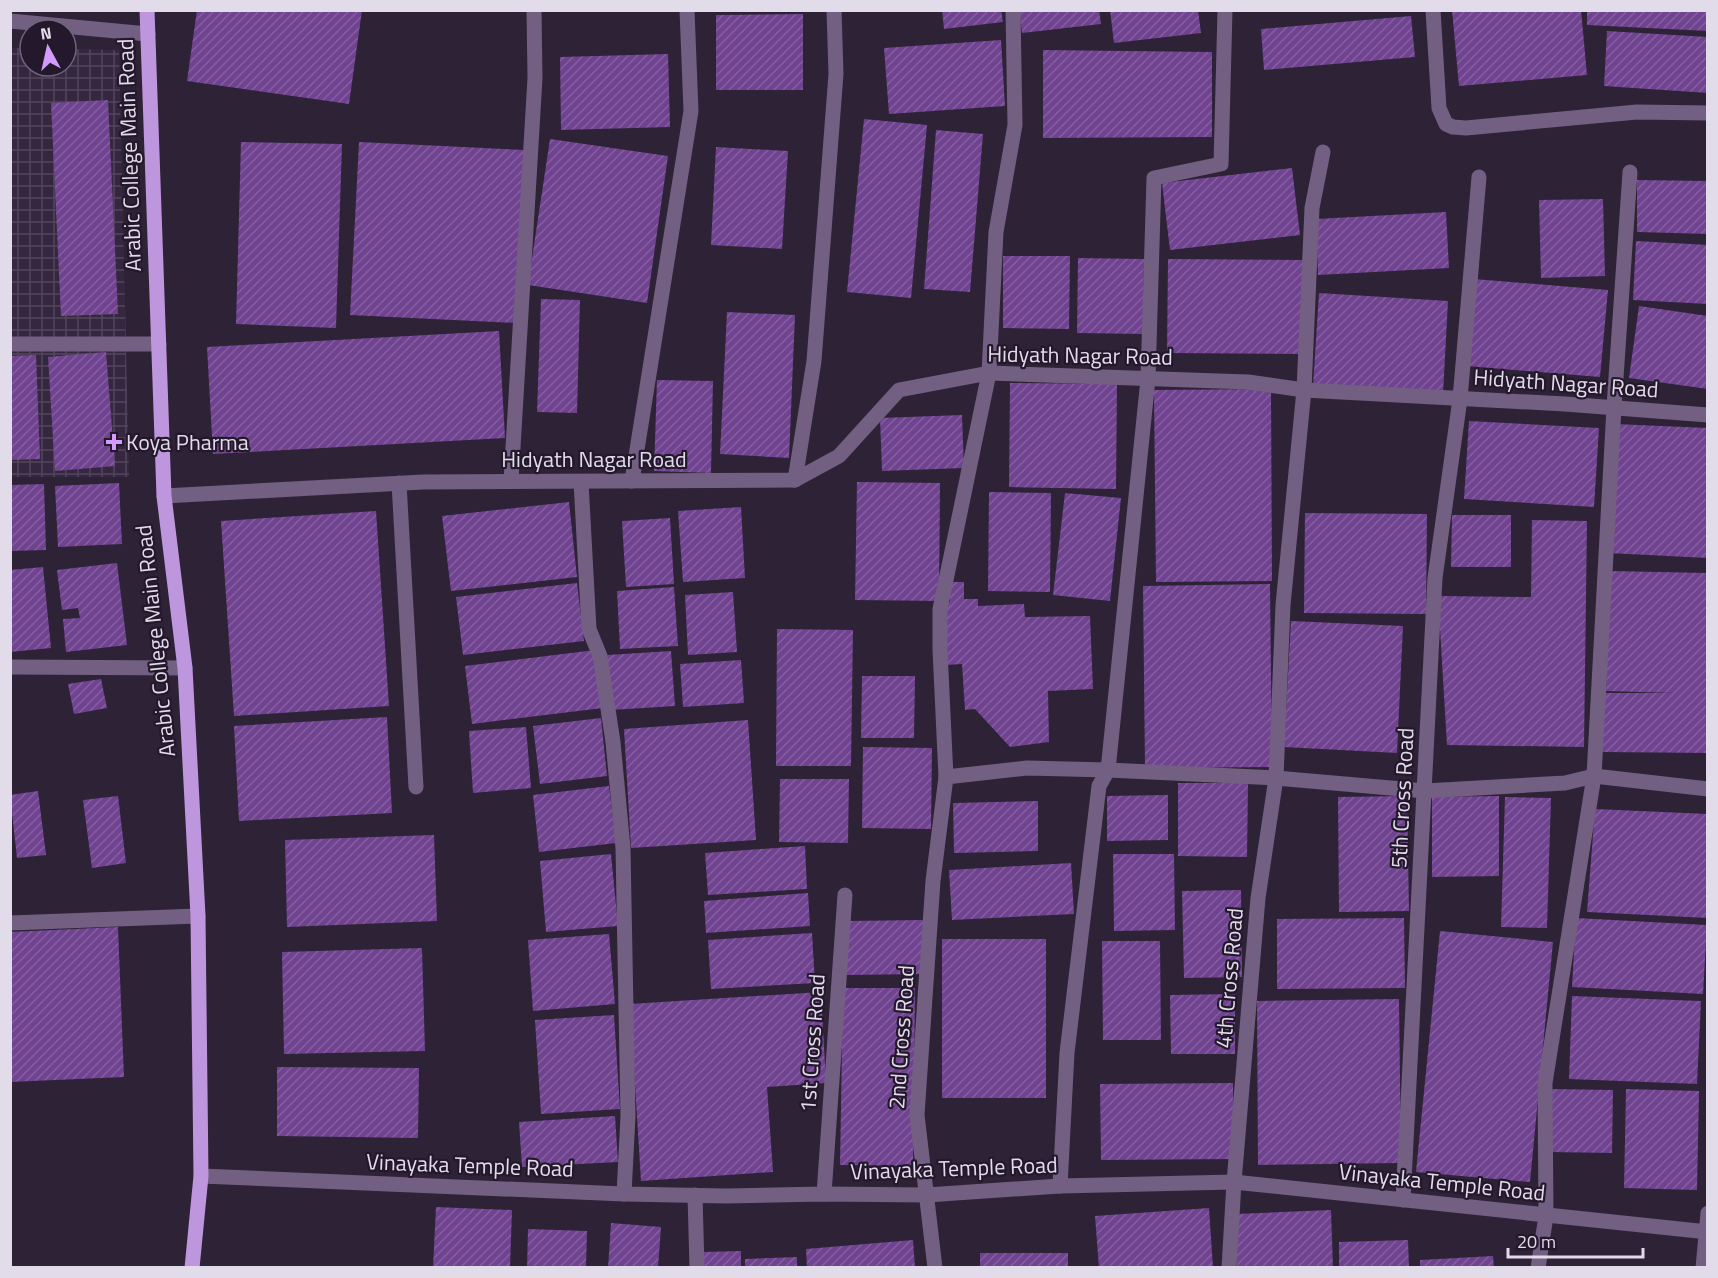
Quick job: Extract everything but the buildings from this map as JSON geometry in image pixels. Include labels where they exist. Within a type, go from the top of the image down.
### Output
[{"type":"main road","name":"Arabic College Main Road","points":[[147,10],[164,496],[185,668],[198,916],[201,1176],[192,1268]]},
{"type":"street","points":[[511,481],[535,78],[534,10]]},
{"type":"street","points":[[632,481],[691,111],[687,10]]},
{"type":"street","points":[[795,480],[814,361],[836,74],[834,10]]},
{"type":"street","name":"2nd Cross Road","points":[[935,1268],[917,1115],[933,881],[946,777],[940,609],[989,373],[996,232],[1016,125],[1013,10]]},
{"type":"street","points":[[1060,1186],[1067,1053],[1099,786],[1108,770],[1148,379],[1154,178],[1221,165],[1225,10]]},
{"type":"street","points":[[1433,10],[1439,108],[1446,124],[1454,127],[1637,112],[1707,112]]},
{"type":"street","points":[[10,21],[148,34]]},
{"type":"street","name":"4th Cross Road","points":[[1229,1268],[1258,898],[1276,778],[1282,605],[1304,390],[1312,208],[1323,152]]},
{"type":"street","points":[[1538,1268],[1546,1216],[1545,1083],[1594,776],[1614,407],[1630,172]]},
{"type":"street","name":"5th Cross Road","points":[[1402,1200],[1435,578],[1460,399],[1479,177]]},
{"type":"street","points":[[10,344],[159,344]]},
{"type":"street","name":"Hidyath Nagar Road","points":[[164,496],[399,483],[795,480],[839,456],[899,390],[989,373],[1248,382],[1304,390],[1614,407],[1707,415]]},
{"type":"street","points":[[581,482],[590,629],[602,667],[613,742],[623,848],[628,1116],[624,1194]]},
{"type":"street","points":[[399,483],[416,787]]},
{"type":"street","points":[[10,668],[185,668]]},
{"type":"street","points":[[946,777],[1027,768],[1108,770],[1276,778],[1425,791],[1565,783],[1594,776],[1707,789]]},
{"type":"street","name":"1st Cross Road","points":[[824,1194],[845,895]]},
{"type":"street","points":[[10,923],[198,916]]},
{"type":"street","name":"Vinayaka Temple Road","points":[[201,1176],[695,1195],[927,1195],[1060,1186],[1234,1182],[1707,1232]]},
{"type":"street","points":[[695,1195],[697,1268]]},
{"type":"street","points":[[1703,1268],[1707,1213]]},
{"type":"shaded area","points":[[11,48],[18,48],[18,78],[78,78],[78,49],[119,50],[129,477],[11,477]]},
{"type":"place","name":"Koya Pharma","points":[[114,442]]}]
